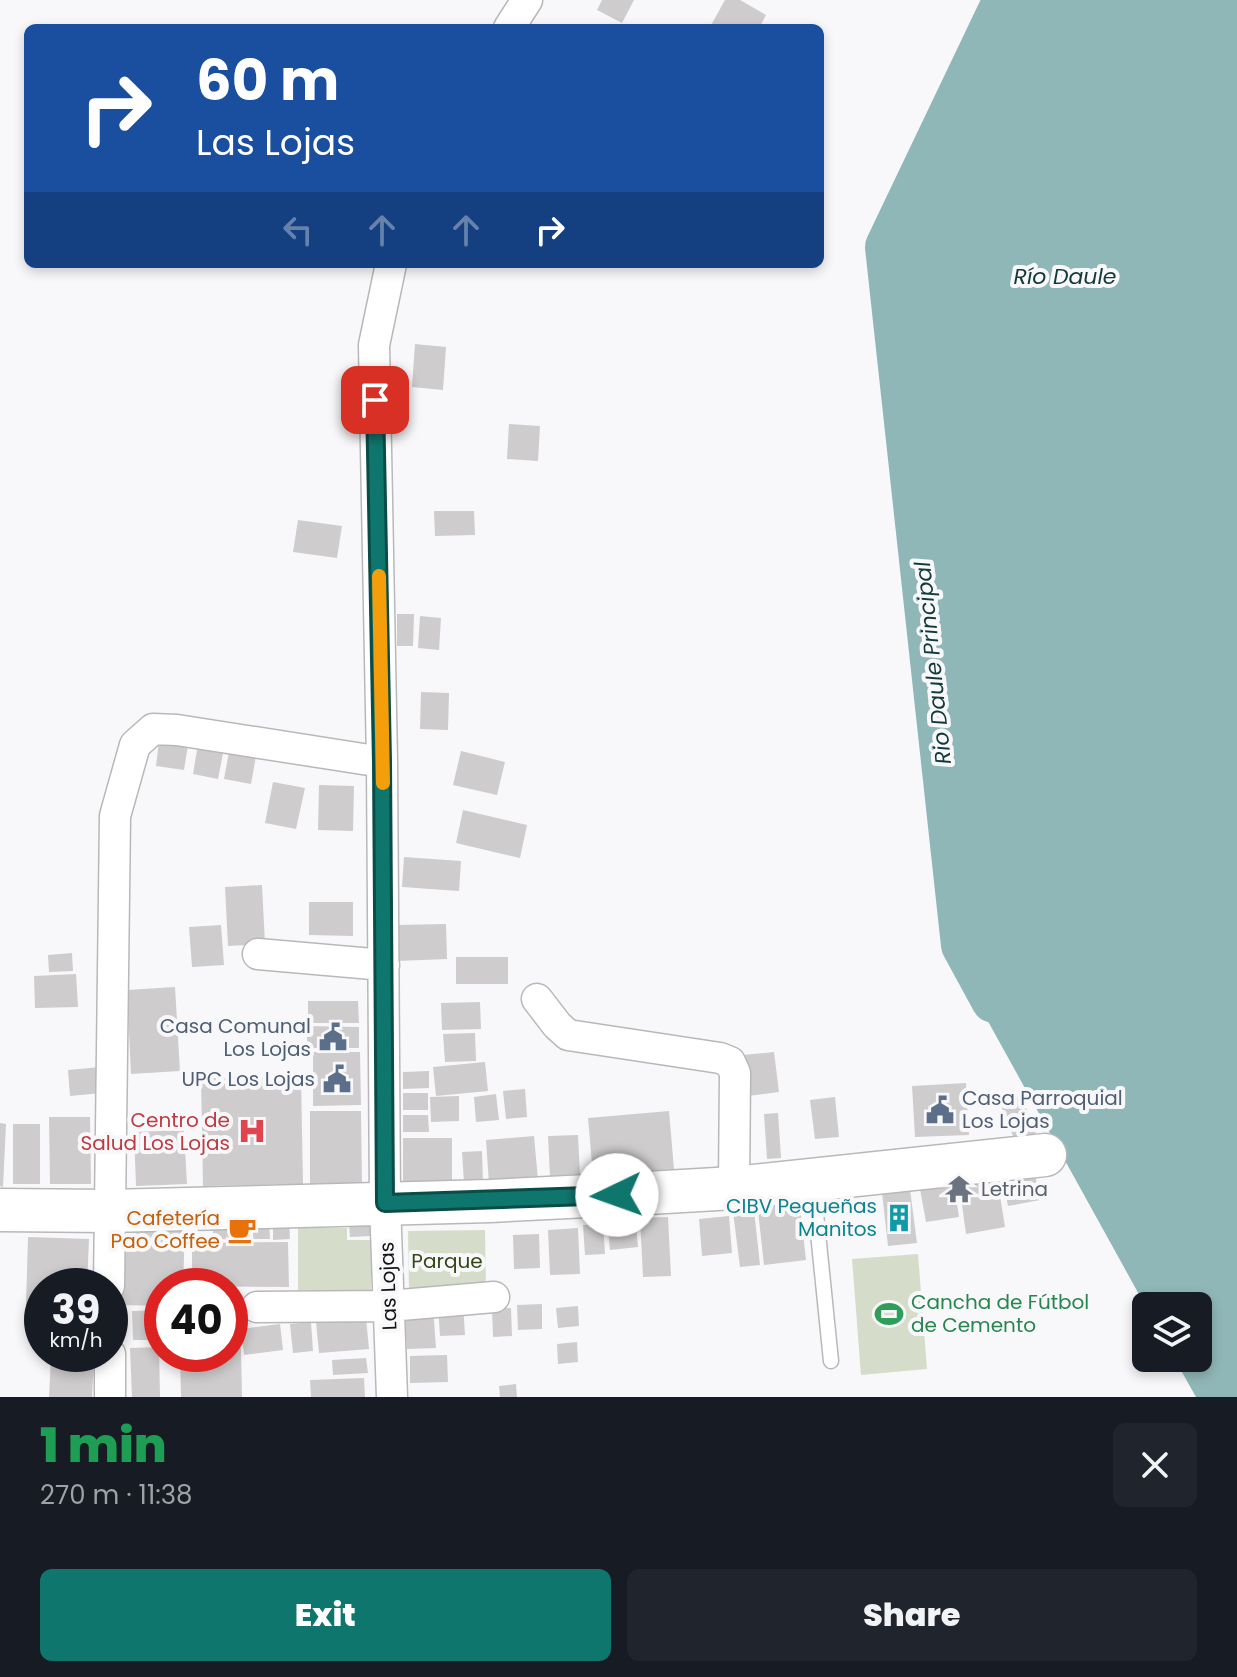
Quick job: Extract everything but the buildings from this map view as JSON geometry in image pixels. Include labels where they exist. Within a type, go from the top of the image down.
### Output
[{"type":"street","points":[[512,24],[527,0]]},
{"type":"street","name":"Las Lojas","points":[[390,268],[374,345],[382,762],[385,1203],[392,1397]]},
{"type":"street","points":[[109,1268],[115,816],[135,745],[153,729],[177,730],[382,762]]},
{"type":"street","points":[[258,954],[384,965]]},
{"type":"street","points":[[537,999],[568,1035],[730,1062],[735,1073],[734,1188]]},
{"type":"street","points":[[0,1210],[109,1211],[506,1200],[734,1188],[1045,1155]]},
{"type":"street","points":[[257,1307],[389,1306],[494,1297]]},
{"type":"street","points":[[110,1372],[110,1397]]},
{"type":"lane","points":[[813,1180],[831,1361]]},
{"type":"green space","points":[[298,1228],[347,1228],[347,1240],[371,1240],[371,1290],[298,1290]]},
{"type":"green space","name":"Parque","points":[[485,1230],[486,1291],[409,1292],[408,1231]]},
{"type":"green space","name":"Cancha de Fútbol de Cemento","points":[[918,1254],[927,1369],[861,1375],[852,1259]]},
{"type":"water","name":"Río Daule","points":[[1006,0],[1237,0],[1237,1397],[1196,1397],[1182,1372],[1212,1372],[1212,1292],[1138,1292],[969,987],[888,247]]},
{"type":"waterway","name":"Rio Daule Principal","points":[[994,1000],[964,945],[888,247],[1006,0]]},
{"type":"slow traffic","points":[[379,576],[383,783]]},
{"type":"place","name":"Casa Comunal Los Lojas","points":[[333,1037]]},
{"type":"place","name":"UPC Los Lojas","points":[[337,1079]]},
{"type":"place","name":"Casa Parroquial Los Lojas","points":[[940,1110]]},
{"type":"place","name":"Centro de Salud Los Lojas","points":[[252,1131]]},
{"type":"place","name":"Letrina","points":[[959,1189]]},
{"type":"place","name":"CIBV Pequeñas Manitos","points":[[899,1218]]},
{"type":"place","name":"Cafetería Pao Coffee","points":[[242,1230]]},
{"type":"place","name":"Cancha de Fútbol de Cemento","points":[[889,1314]]},
{"type":"route","points":[[375,400],[382,762],[385,1203],[617,1195]]}]
